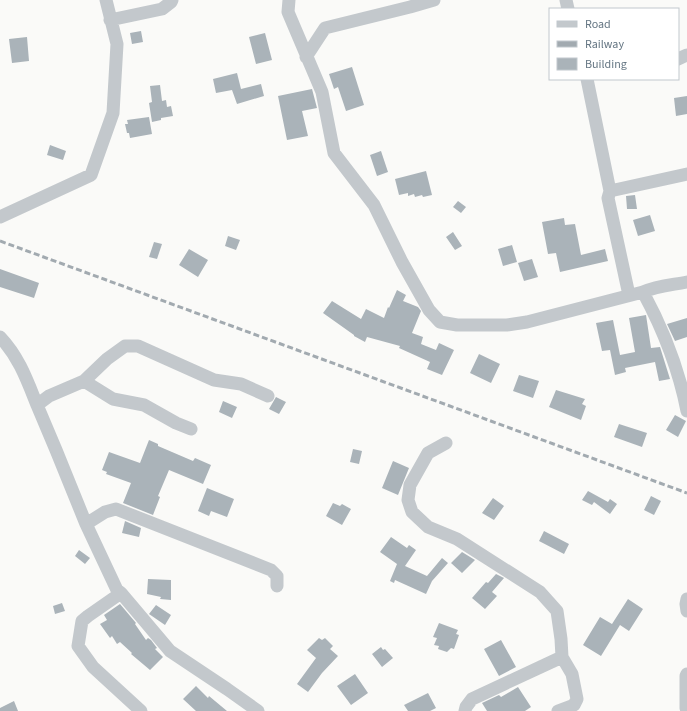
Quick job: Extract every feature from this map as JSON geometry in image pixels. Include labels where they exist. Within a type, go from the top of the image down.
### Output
[{"type":"street","points":[[0,217],[91,175],[113,113],[117,44],[106,0]]},
{"type":"street","points":[[110,20],[162,9],[172,0]]},
{"type":"street","points":[[288,0],[288,12],[322,92],[334,152],[374,205],[402,262],[425,303],[440,322],[456,325],[528,322],[644,292],[655,287],[664,287],[687,282]]},
{"type":"street","points":[[306,57],[324,28],[434,0]]},
{"type":"street","points":[[587,80],[610,190],[608,198],[629,295]]},
{"type":"street","points":[[610,190],[687,174]]},
{"type":"street","points":[[644,292],[669,350],[684,393],[687,411]]},
{"type":"street","points":[[0,337],[16,356],[25,373],[86,524],[117,590],[170,651],[228,689],[258,711]]},
{"type":"street","points":[[37,405],[49,396],[84,381],[107,359],[125,346],[138,346],[214,380],[241,384],[268,396]]},
{"type":"street","points":[[84,381],[113,399],[144,404],[176,423],[191,429]]},
{"type":"street","points":[[446,443],[428,454],[410,485],[408,500],[412,512],[428,527],[457,539],[540,592],[557,611],[562,657],[572,674],[577,699],[577,708],[558,711]]},
{"type":"street","points":[[86,524],[105,512],[116,509],[271,570],[277,576],[277,586]]},
{"type":"street","points":[[121,593],[82,621],[78,646],[93,667],[141,711]]},
{"type":"street","points":[[687,600],[687,611]]},
{"type":"street","points":[[465,711],[472,699],[562,657]]},
{"type":"street","points":[[687,674],[687,711]]},
{"type":"building","points":[[141,31],[143,42],[132,44],[130,33]]},
{"type":"building","points":[[265,33],[272,60],[256,64],[249,37]]},
{"type":"building","points":[[27,37],[29,61],[12,63],[9,39]]},
{"type":"building","points":[[352,67],[364,105],[346,111],[338,87],[334,89],[329,74]]},
{"type":"building","points":[[237,73],[241,89],[261,84],[264,96],[237,104],[232,90],[216,93],[213,79]]},
{"type":"building","points":[[160,85],[162,101],[166,100],[167,107],[171,106],[173,116],[161,118],[161,120],[152,122],[149,103],[152,102],[150,86]]},
{"type":"building","points":[[312,89],[317,108],[302,111],[308,136],[287,140],[278,96]]},
{"type":"building","points":[[687,96],[687,114],[676,116],[674,98]]},
{"type":"building","points":[[149,117],[152,134],[130,138],[125,124],[128,124],[127,120]]},
{"type":"building","points":[[50,145],[66,151],[63,160],[47,155]]},
{"type":"building","points":[[381,151],[388,172],[377,176],[370,155]]},
{"type":"building","points":[[426,171],[432,195],[415,197],[414,194],[408,196],[408,193],[399,195],[395,179]]},
{"type":"building","points":[[635,195],[637,209],[627,209],[626,196]]},
{"type":"building","points":[[458,201],[466,207],[461,213],[453,207]]},
{"type":"building","points":[[650,215],[655,231],[638,236],[633,220]]},
{"type":"building","points":[[564,218],[565,225],[575,224],[581,255],[605,249],[608,261],[560,272],[556,253],[548,254],[542,222]]},
{"type":"building","points":[[453,232],[462,246],[455,250],[446,237]]},
{"type":"building","points":[[228,236],[240,240],[236,250],[225,246]]},
{"type":"building","points":[[154,242],[162,244],[157,259],[149,257]]},
{"type":"building","points":[[512,245],[517,262],[503,266],[498,249]]},
{"type":"building","points":[[189,249],[208,260],[198,277],[179,265]]},
{"type":"building","points":[[532,259],[538,277],[524,281],[518,263]]},
{"type":"building","points":[[0,269],[39,283],[34,298],[0,287]]},
{"type":"building","points":[[397,290],[406,295],[403,301],[418,307],[421,311],[412,333],[423,337],[421,344],[436,350],[439,343],[454,350],[442,375],[427,369],[430,362],[399,348],[400,346],[367,337],[365,342],[354,336],[323,313],[332,301],[361,319],[366,309],[384,318]]},
{"type":"building","points":[[646,315],[651,348],[660,347],[670,379],[659,381],[655,362],[625,368],[626,372],[615,375],[610,350],[602,351],[596,323],[613,320],[620,355],[635,352],[629,318]]},
{"type":"building","points":[[687,318],[687,337],[675,341],[667,324]]},
{"type":"building","points":[[479,354],[500,364],[491,383],[470,373]]},
{"type":"building","points":[[519,375],[539,381],[533,398],[513,391]]},
{"type":"building","points":[[556,390],[585,399],[582,404],[586,406],[581,420],[549,407]]},
{"type":"building","points":[[276,397],[286,402],[279,414],[269,409]]},
{"type":"building","points":[[223,401],[237,407],[232,418],[219,412]]},
{"type":"building","points":[[675,415],[686,421],[678,437],[666,430]]},
{"type":"building","points":[[619,424],[647,433],[642,447],[614,437]]},
{"type":"building","points":[[149,440],[158,444],[158,446],[193,461],[195,458],[211,465],[203,484],[169,470],[158,496],[160,497],[153,515],[123,503],[131,483],[106,474],[107,472],[102,470],[109,452],[140,463]]},
{"type":"building","points":[[353,449],[362,451],[359,464],[350,462]]},
{"type":"building","points":[[393,461],[409,468],[398,495],[382,488]]},
{"type":"building","points":[[207,488],[234,499],[227,517],[211,511],[209,516],[198,511]]},
{"type":"building","points":[[588,491],[608,502],[610,499],[617,504],[610,514],[594,502],[592,505],[582,500]]},
{"type":"building","points":[[651,496],[661,501],[654,515],[644,510]]},
{"type":"building","points":[[493,498],[504,506],[494,520],[482,513]]},
{"type":"building","points":[[333,503],[340,506],[342,504],[351,509],[342,525],[326,516]]},
{"type":"building","points":[[125,521],[141,528],[139,537],[122,533]]},
{"type":"building","points":[[544,531],[569,544],[564,554],[539,541]]},
{"type":"building","points":[[391,537],[407,548],[409,545],[416,550],[405,566],[427,576],[442,558],[448,563],[432,581],[426,594],[395,580],[394,583],[390,581],[397,564],[380,552]]},
{"type":"building","points":[[79,550],[90,558],[85,564],[75,556]]},
{"type":"building","points":[[462,552],[475,560],[462,573],[451,563]]},
{"type":"building","points":[[496,574],[504,578],[492,592],[497,596],[485,609],[472,598],[486,582],[488,583]]},
{"type":"building","points":[[148,579],[171,580],[171,600],[160,599],[161,597],[147,594]]},
{"type":"building","points":[[628,599],[643,609],[629,631],[620,625],[601,656],[583,645],[600,617],[612,624]]},
{"type":"building","points":[[62,603],[65,611],[55,614],[53,606]]},
{"type":"building","points":[[120,604],[136,623],[135,624],[146,640],[148,638],[151,640],[157,648],[155,649],[163,657],[150,670],[131,654],[132,653],[120,642],[117,644],[112,636],[110,638],[100,624],[107,620],[104,615]]},
{"type":"building","points":[[156,605],[171,615],[165,625],[149,614]]},
{"type":"building","points":[[439,623],[458,630],[456,634],[459,635],[454,649],[451,648],[447,652],[438,649],[439,646],[434,645],[437,638],[433,637]]},
{"type":"building","points":[[319,638],[322,640],[325,638],[333,646],[330,649],[338,656],[322,673],[308,692],[297,684],[316,658],[307,650]]},
{"type":"building","points":[[501,640],[516,667],[499,676],[484,649]]},
{"type":"building","points":[[381,647],[383,650],[385,649],[393,658],[382,667],[372,654]]},
{"type":"building","points":[[355,674],[368,693],[351,705],[337,686]]},
{"type":"building","points":[[196,686],[208,698],[209,696],[227,711],[196,711],[183,699]]},
{"type":"building","points":[[518,687],[531,707],[525,711],[487,711],[482,703],[499,695],[501,697]]},
{"type":"building","points":[[428,693],[436,708],[430,711],[408,711],[404,705]]},
{"type":"building","points":[[14,701],[18,711],[0,711],[0,708]]},
{"type":"railway","points":[[0,241],[687,493]]}]
